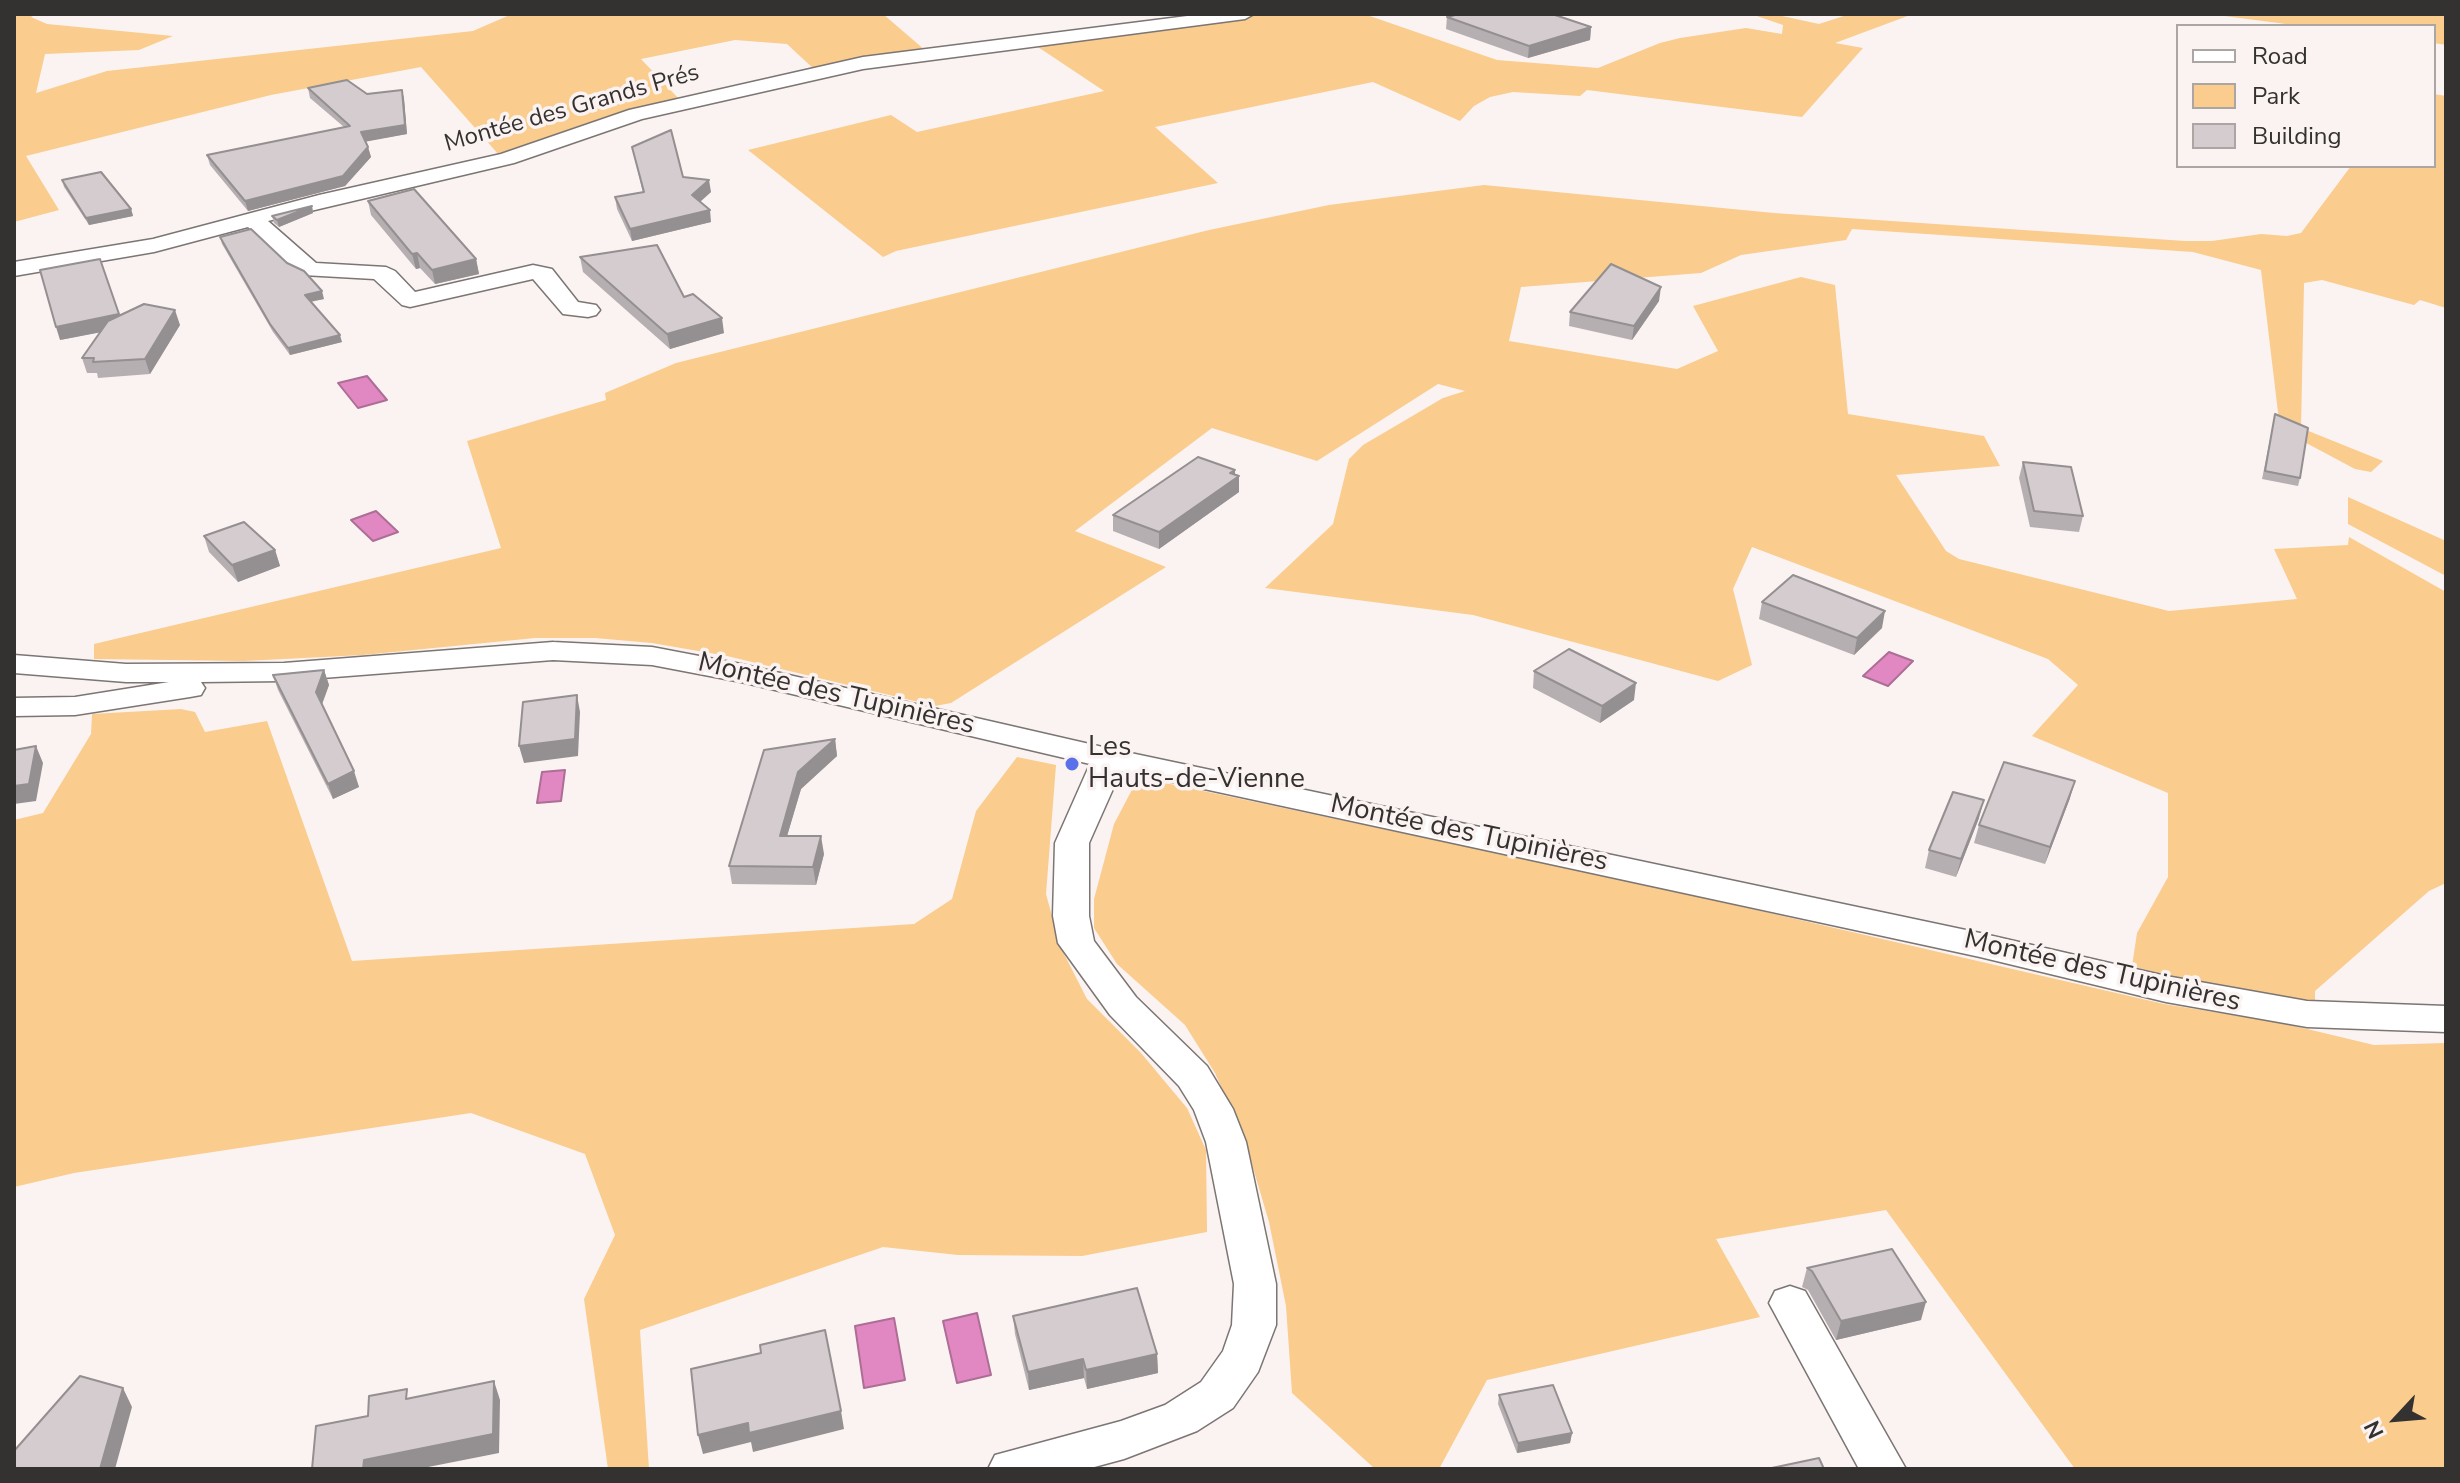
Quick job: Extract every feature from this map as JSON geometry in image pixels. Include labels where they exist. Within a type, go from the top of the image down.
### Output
[{"type":"street","name":"Montée des Grands Prés","points":[[14,269],[139,248],[252,218],[507,159],[636,114],[863,63],[1245,14]]},
{"type":"street","points":[[252,218],[299,263],[311,270],[378,272],[387,276],[410,300],[533,272],[544,274],[571,309],[588,310]]},
{"type":"street","name":"Montée des Tupinières","points":[[14,664],[126,673],[284,672],[553,651],[652,656],[741,673],[1107,758],[1757,896],[2180,992],[2307,1014],[2446,1019]]},
{"type":"street","points":[[14,707],[75,706],[284,672]]},
{"type":"street","points":[[1011,1469],[1124,1440],[1181,1418],[1217,1395],[1242,1359],[1254,1325],[1255,1284],[1226,1142],[1213,1109],[1193,1076],[1123,1006],[1076,943],[1071,916],[1072,843],[1107,758]]},
{"type":"street","points":[[1790,1303],[1883,1469]]},
{"type":"green space","points":[[14,14],[37,14],[31,17],[47,24],[173,36],[139,50],[45,54],[36,93],[107,71],[473,31],[512,14],[883,14],[926,51],[816,71],[787,44],[735,40],[641,59],[679,99],[499,155],[421,67],[271,95],[26,156],[59,210],[14,222]]},
{"type":"green space","points":[[1261,14],[1364,14],[1497,60],[1598,68],[1680,38],[1746,28],[1782,34],[1783,25],[1751,14],[1773,14],[1819,24],[1850,14],[1913,14],[1835,43],[1863,48],[1802,117],[1587,90],[1580,96],[1513,92],[1490,97],[1474,106],[1460,121],[1373,82],[1155,127],[1218,183],[896,251],[883,257],[748,150],[891,115],[917,132],[1104,91],[1032,43]]},
{"type":"green space","points":[[2209,14],[2446,14],[2446,45],[2436,43],[2436,24],[2286,24]]},
{"type":"green space","points":[[2436,94],[2446,96],[2446,308],[2420,300],[2414,305],[2322,280],[2304,283],[2301,428],[2383,461],[2371,472],[2355,469],[2280,429],[2261,270],[2193,252],[1852,229],[1846,240],[1741,255],[1701,273],[1521,287],[1509,341],[1677,369],[1718,351],[1693,306],[1801,277],[1835,285],[1848,414],[1984,436],[2000,466],[1896,475],[1946,551],[1959,559],[2169,611],[2297,599],[2274,549],[2348,545],[2349,537],[2446,592],[2446,883],[2429,891],[2315,991],[2315,1005],[2226,991],[2132,966],[2137,933],[2168,877],[2168,793],[2032,736],[2078,685],[2048,659],[1752,547],[1733,589],[1752,665],[1718,681],[1473,615],[1265,588],[1333,524],[1349,459],[1363,445],[1443,398],[1465,391],[1438,384],[1317,461],[1212,428],[1075,531],[1166,567],[951,703],[935,706],[727,656],[652,643],[595,638],[535,638],[363,655],[244,661],[94,659],[94,644],[501,548],[467,441],[606,400],[605,393],[676,363],[1209,230],[1329,205],[1484,185],[1774,213],[2185,241],[2301,233],[2350,168],[2436,168]]},
{"type":"green space","points":[[2348,497],[2446,541],[2446,576],[2348,524]]},
{"type":"green space","points":[[181,709],[195,712],[205,732],[267,721],[352,961],[914,924],[952,899],[976,811],[1017,757],[1056,765],[1046,894],[1060,946],[1087,999],[1141,1053],[1187,1108],[1206,1150],[1207,1232],[1082,1256],[958,1255],[883,1247],[640,1330],[649,1469],[608,1469],[584,1299],[615,1235],[585,1154],[471,1113],[74,1173],[14,1187],[14,820],[43,813],[91,734],[92,714]]},
{"type":"green space","points":[[1156,781],[1657,887],[2164,1004],[2282,1023],[2374,1045],[2446,1043],[2446,1469],[2075,1469],[1886,1210],[1716,1239],[1760,1317],[1487,1380],[1439,1469],[1375,1469],[1292,1393],[1286,1306],[1269,1222],[1246,1144],[1215,1073],[1185,1025],[1117,964],[1094,928],[1094,899],[1114,824],[1136,782]]},
{"type":"shaded area","points":[[367,376],[387,400],[358,408],[338,383]]},
{"type":"shaded area","points":[[376,511],[398,532],[373,541],[351,520]]},
{"type":"shaded area","points":[[1889,652],[1913,661],[1888,686],[1863,676]]},
{"type":"shaded area","points":[[565,770],[561,801],[537,803],[542,772]]},
{"type":"shaded area","points":[[977,1313],[991,1375],[957,1383],[943,1321]]},
{"type":"shaded area","points":[[894,1318],[905,1380],[864,1388],[855,1326]]},
{"type":"building","points":[[1459,14],[1552,14],[1591,27],[1529,46],[1447,17]]},
{"type":"building","points":[[347,80],[367,94],[402,90],[405,125],[361,132],[368,147],[343,176],[245,201],[207,155],[350,126],[308,88]]},
{"type":"building","points":[[671,130],[683,177],[709,180],[692,195],[710,210],[630,229],[615,197],[644,192],[632,147]]},
{"type":"building","points":[[101,172],[131,209],[86,218],[62,180]]},
{"type":"building","points":[[414,189],[476,259],[432,270],[417,253],[412,254],[368,201]]},
{"type":"building","points":[[312,206],[277,220],[272,216]]},
{"type":"building","points":[[251,229],[287,263],[304,271],[322,291],[305,295],[340,335],[288,348],[270,324],[220,237]]},
{"type":"building","points":[[657,245],[684,297],[693,294],[722,318],[667,334],[580,257]]},
{"type":"building","points":[[100,259],[119,314],[56,327],[40,270]]},
{"type":"building","points":[[1611,264],[1661,287],[1634,326],[1570,312]]},
{"type":"building","points":[[144,304],[175,310],[145,359],[93,362],[94,358],[82,358],[108,321]]},
{"type":"building","points":[[2275,414],[2308,428],[2300,478],[2265,471]]},
{"type":"building","points":[[1198,457],[1235,470],[1230,473],[1239,476],[1159,532],[1113,515]]},
{"type":"building","points":[[2023,462],[2071,467],[2083,516],[2034,511]]},
{"type":"building","points":[[244,522],[275,550],[232,565],[204,536]]},
{"type":"building","points":[[1793,575],[1885,611],[1857,638],[1762,602]]},
{"type":"building","points":[[1569,649],[1636,683],[1602,706],[1534,671]]},
{"type":"building","points":[[324,670],[316,692],[354,771],[328,784],[273,675]]},
{"type":"building","points":[[577,695],[575,739],[519,746],[523,702]]},
{"type":"building","points":[[835,739],[798,772],[780,836],[821,836],[813,867],[729,866],[764,750]]},
{"type":"building","points":[[36,746],[29,784],[14,786],[14,750]]},
{"type":"building","points":[[2004,762],[2075,781],[2050,847],[1979,825]]},
{"type":"building","points":[[1953,792],[1984,800],[1961,859],[1929,850]]},
{"type":"building","points":[[1892,1249],[1926,1302],[1841,1321],[1812,1271],[1807,1268]]},
{"type":"building","points":[[1137,1288],[1157,1354],[1086,1370],[1083,1359],[1028,1372],[1013,1316]]},
{"type":"building","points":[[825,1330],[841,1411],[749,1433],[748,1423],[698,1435],[691,1369],[761,1353],[760,1345]]},
{"type":"building","points":[[80,1376],[123,1388],[100,1469],[14,1469],[14,1451]]},
{"type":"building","points":[[494,1381],[493,1434],[364,1460],[363,1469],[312,1469],[316,1426],[368,1416],[369,1396],[407,1389],[406,1399]]},
{"type":"building","points":[[1553,1385],[1572,1433],[1518,1443],[1499,1395]]},
{"type":"building","points":[[1819,1458],[1824,1469],[1767,1469]]},
{"type":"place","name":"Les Hauts-de-Vienne","points":[[1072,764]]}]
